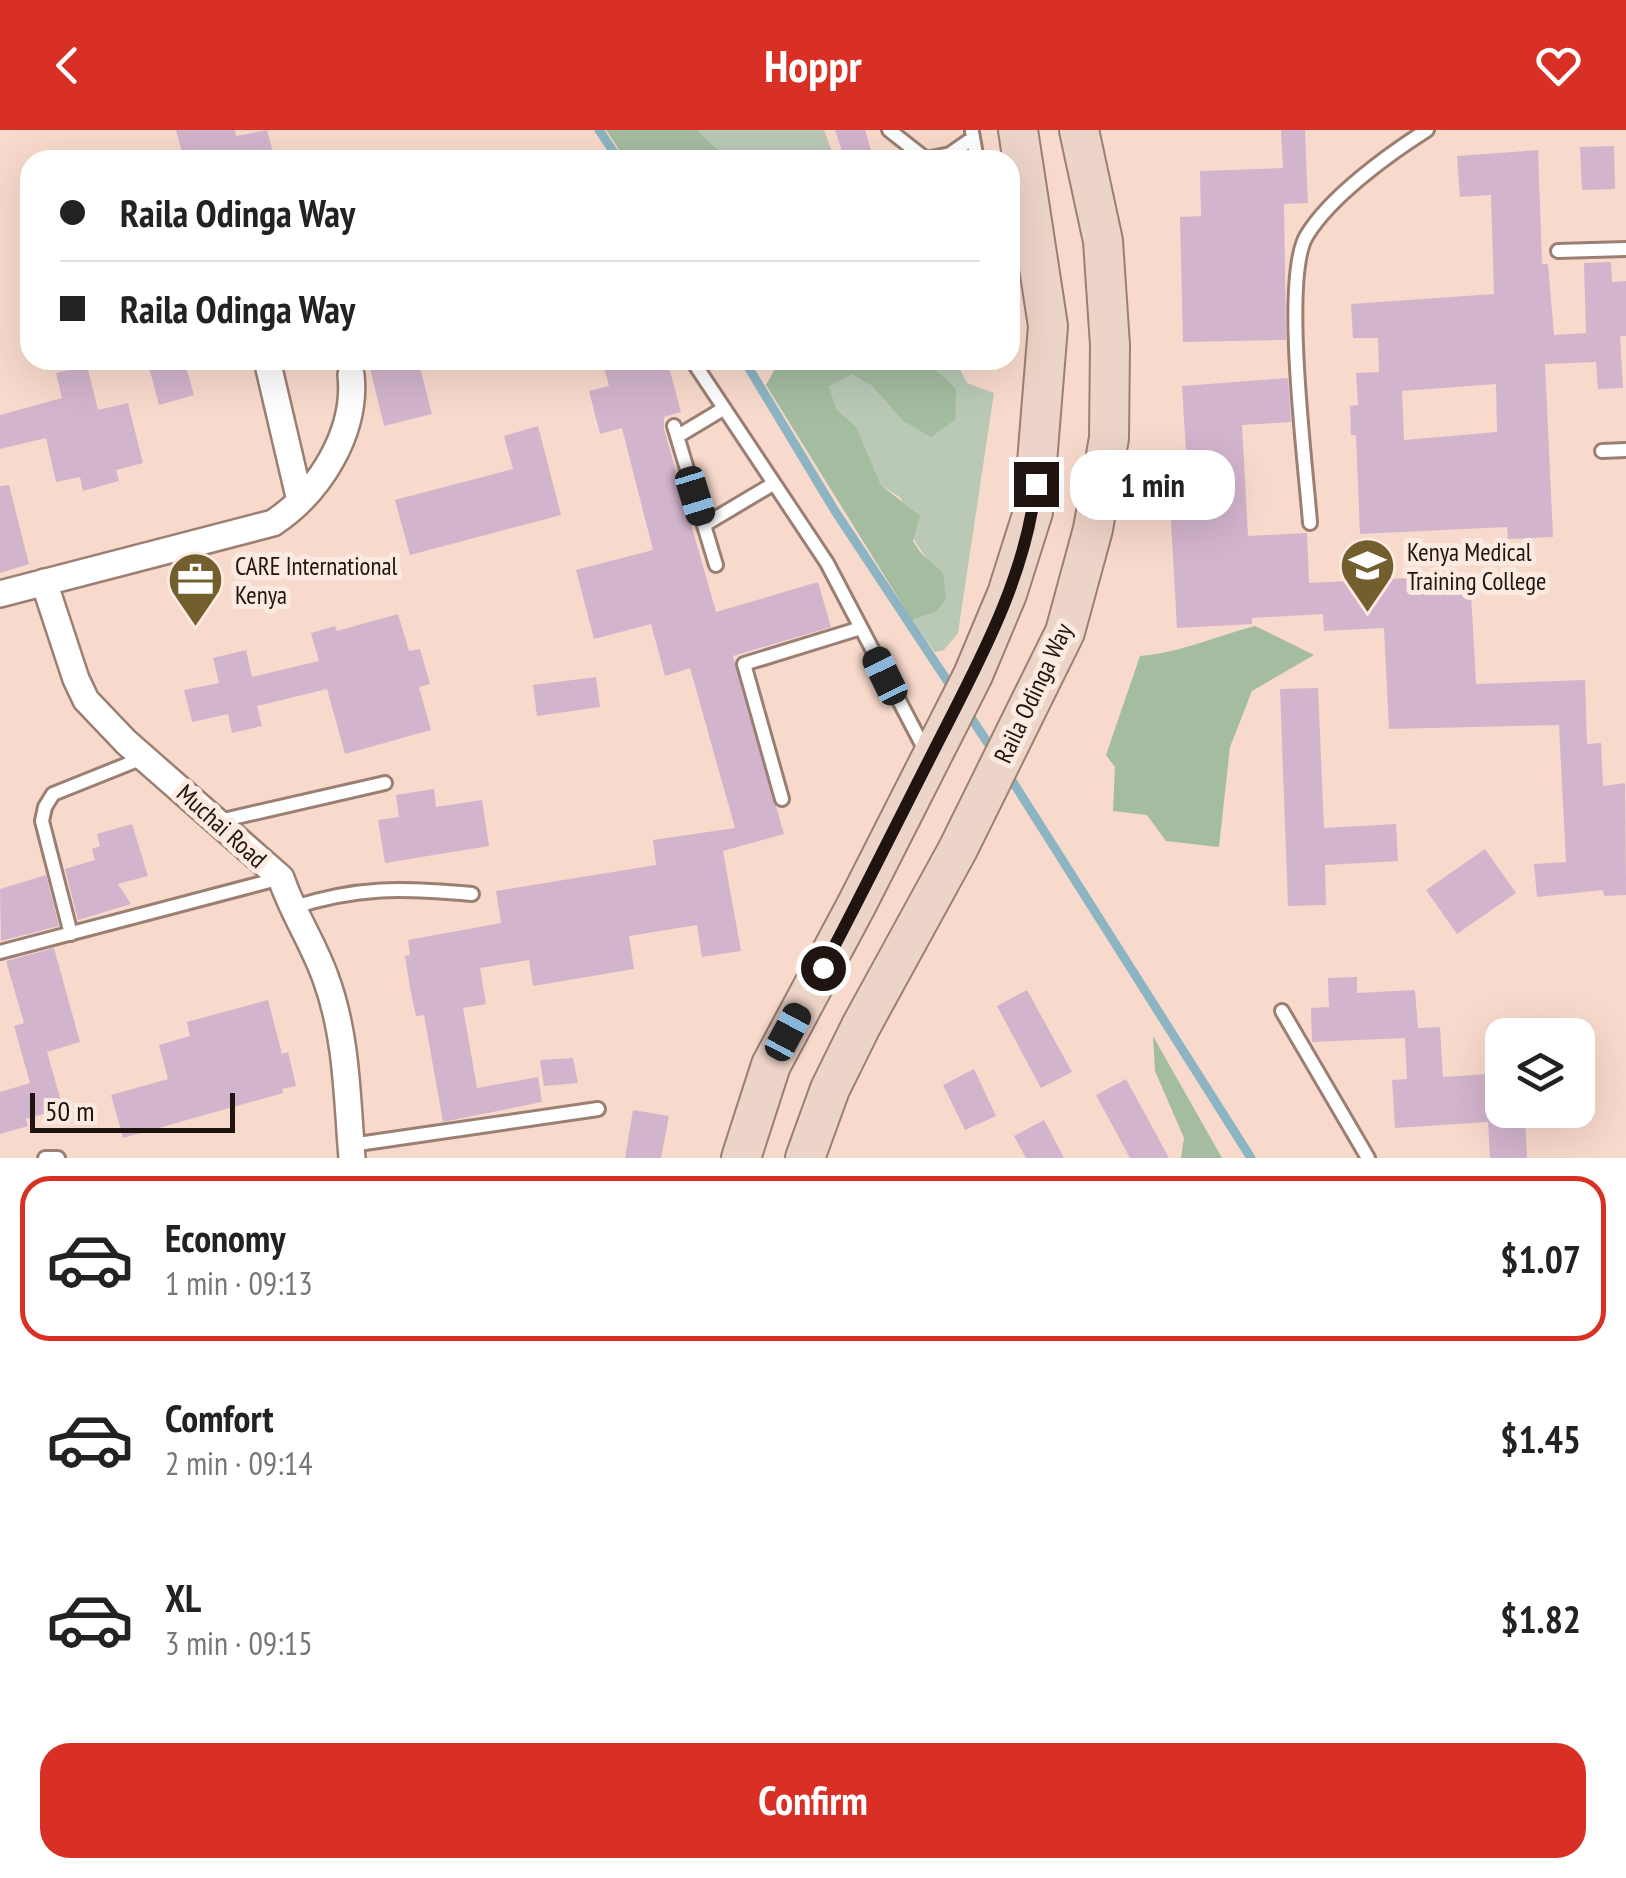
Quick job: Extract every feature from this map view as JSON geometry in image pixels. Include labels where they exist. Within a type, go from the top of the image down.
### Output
[{"type":"main road","points":[[740,1158],[770,1065],[969,683],[1008,594],[1033,512],[1048,326],[1018,130]]},
{"type":"main road","name":"Raila Odinga Way","points":[[806,1158],[830,1089],[861,1026],[992,782],[1065,632],[1093,528],[1110,438],[1110,345],[1103,241],[1079,130]]},
{"type":"street","points":[[269,370],[300,502]]},
{"type":"street","points":[[0,594],[273,523],[310,491],[349,423],[354,400],[352,375]]},
{"type":"street","name":"Muchai Road","points":[[44,582],[86,700],[145,758],[281,878],[291,908],[326,978],[338,1018],[352,1152]]},
{"type":"lane","points":[[888,130],[913,150]]},
{"type":"lane","points":[[1310,523],[1294,292],[1305,237],[1346,191],[1427,130]]},
{"type":"lane","points":[[1558,251],[1626,249]]},
{"type":"lane","points":[[698,370],[827,563],[930,758]]},
{"type":"lane","points":[[716,565],[676,431],[722,409]]},
{"type":"lane","points":[[1602,451],[1626,450]]},
{"type":"lane","points":[[704,525],[773,484]]},
{"type":"lane","points":[[782,799],[744,664],[861,628]]},
{"type":"lane","points":[[71,934],[42,821],[45,807],[53,794],[145,758]]},
{"type":"lane","points":[[219,821],[384,782]]},
{"type":"lane","points":[[0,952],[281,878]]},
{"type":"lane","points":[[291,908],[330,896],[372,890],[472,894]]},
{"type":"lane","points":[[1282,1011],[1368,1158]]},
{"type":"lane","points":[[352,1152],[598,1108]]},
{"type":"lane","points":[[45,1158],[58,1158]]},
{"type":"green space","points":[[606,130],[698,130],[722,150],[619,150]]},
{"type":"green space","points":[[698,130],[824,130],[831,150],[721,150]]},
{"type":"green space","points":[[774,370],[935,370],[956,389],[955,420],[931,437],[902,420],[872,386],[852,374],[829,386],[836,409],[856,427],[881,485],[920,516],[913,541],[943,573],[946,599],[936,612],[912,620],[766,385]]},
{"type":"green space","points":[[960,370],[967,383],[994,393],[958,633],[944,650],[935,652],[912,620],[936,612],[942,573],[914,540],[901,498],[881,485],[856,428],[836,410],[829,386],[851,373],[872,386],[902,420],[937,371]]},
{"type":"green space","points":[[1255,626],[1314,655],[1252,691],[1230,747],[1219,847],[1166,841],[1147,815],[1113,811],[1115,767],[1106,755],[1140,656],[1184,648]]},
{"type":"green space","points":[[1153,1036],[1222,1158],[1181,1158],[1184,1138],[1155,1071]]},
{"type":"building","points":[[176,130],[235,130],[236,136],[267,130],[272,150],[181,150]]},
{"type":"building","points":[[835,130],[865,130],[871,150],[842,150]]},
{"type":"building","points":[[1281,130],[1305,130],[1308,203],[1284,204],[1286,340],[1183,342],[1180,217],[1201,216],[1200,171],[1283,168]]},
{"type":"building","points":[[1614,146],[1615,189],[1582,190],[1580,147]]},
{"type":"building","points":[[1538,150],[1542,264],[1548,264],[1554,335],[1586,333],[1584,263],[1611,262],[1612,282],[1626,281],[1626,336],[1620,336],[1623,388],[1598,389],[1596,362],[1545,364],[1553,537],[1508,539],[1507,527],[1360,534],[1356,435],[1351,435],[1350,406],[1358,405],[1356,373],[1379,372],[1378,338],[1353,338],[1351,304],[1494,294],[1491,195],[1460,197],[1457,156]],"holes":[[[1496,384],[1497,432],[1404,440],[1402,391]]]},
{"type":"building","points":[[88,370],[98,410],[128,403],[143,463],[116,470],[119,481],[83,491],[80,477],[56,482],[46,438],[0,449],[0,415],[62,398],[56,373]]},
{"type":"building","points":[[150,370],[187,370],[194,395],[159,405]]},
{"type":"building","points":[[370,370],[421,370],[432,414],[384,426]]},
{"type":"building","points":[[605,370],[670,370],[681,412],[664,417],[664,429],[716,612],[818,582],[831,627],[733,656],[784,834],[723,851],[741,951],[702,957],[697,925],[629,936],[634,969],[533,986],[529,960],[480,968],[486,1004],[463,1008],[477,1088],[538,1077],[542,1102],[443,1122],[424,1015],[416,1016],[410,988],[405,956],[410,955],[408,940],[501,923],[496,891],[656,865],[653,840],[735,828],[690,668],[665,676],[651,624],[594,639],[576,570],[653,550],[622,428],[600,434],[589,391],[609,386]]},
{"type":"building","points":[[1288,378],[1291,422],[1242,425],[1248,536],[1307,533],[1309,583],[1470,575],[1476,684],[1585,680],[1587,744],[1601,743],[1603,786],[1625,783],[1626,895],[1604,896],[1603,890],[1537,897],[1534,864],[1566,862],[1559,725],[1389,729],[1384,628],[1324,631],[1323,614],[1252,618],[1252,624],[1177,628],[1168,468],[1187,467],[1182,386]]},
{"type":"building","points":[[538,426],[561,515],[410,555],[395,500],[513,469],[504,436]]},
{"type":"building","points":[[9,485],[29,564],[0,573],[0,486]]},
{"type":"building","points":[[398,614],[409,651],[420,649],[430,684],[419,687],[431,730],[345,754],[327,689],[257,706],[262,726],[232,733],[228,714],[192,722],[184,690],[219,683],[213,658],[246,650],[252,677],[319,661],[311,633],[335,626],[337,631]]},
{"type":"building","points":[[596,677],[600,707],[537,716],[533,685]]},
{"type":"building","points":[[1318,688],[1324,828],[1396,824],[1398,861],[1325,865],[1326,905],[1288,906],[1280,689]]},
{"type":"building","points":[[434,789],[436,807],[482,800],[489,846],[385,863],[378,820],[399,817],[396,795]]},
{"type":"building","points":[[132,824],[148,876],[118,884],[131,904],[78,920],[65,869],[95,860],[92,849],[100,846],[97,834]]},
{"type":"building","points":[[1485,849],[1516,893],[1457,934],[1426,890]]},
{"type":"building","points":[[46,875],[59,926],[1,941],[0,889]]},
{"type":"building","points":[[54,948],[80,1042],[47,1052],[63,1108],[26,1119],[28,1126],[0,1134],[0,1092],[30,1083],[14,1026],[24,1023],[6,961]]},
{"type":"building","points":[[1357,977],[1357,993],[1415,990],[1418,1028],[1440,1027],[1443,1077],[1485,1074],[1485,1122],[1395,1128],[1392,1080],[1407,1079],[1405,1038],[1312,1042],[1311,1008],[1329,1007],[1328,978]]},
{"type":"building","points":[[1027,990],[1072,1072],[1041,1088],[997,1006]]},
{"type":"building","points":[[268,1000],[282,1054],[288,1052],[296,1086],[123,1138],[111,1095],[168,1079],[159,1045],[190,1036],[187,1022]]},
{"type":"building","points":[[573,1058],[578,1083],[544,1086],[540,1060]]},
{"type":"building","points":[[974,1069],[996,1116],[965,1130],[943,1085]]},
{"type":"building","points":[[1126,1079],[1169,1158],[1130,1158],[1096,1095]]},
{"type":"building","points":[[633,1110],[669,1116],[661,1158],[625,1158]]},
{"type":"building","points":[[1044,1120],[1064,1158],[1026,1158],[1014,1136]]},
{"type":"building","points":[[1488,1128],[1526,1128],[1527,1158],[1490,1158]]},
{"type":"waterway","points":[[599,130],[612,150]]},
{"type":"waterway","points":[[750,370],[835,511],[954,691]]},
{"type":"waterway","points":[[968,713],[995,754]]},
{"type":"waterway","points":[[1006,771],[1251,1158]]},
{"type":"place","name":"Kenya Medical Training College","points":[[1368,615]]},
{"type":"place","name":"CARE International Kenya","points":[[196,629]]},
{"type":"route","points":[[823,968],[974,675],[1008,594],[1033,512],[1036,484]]}]
